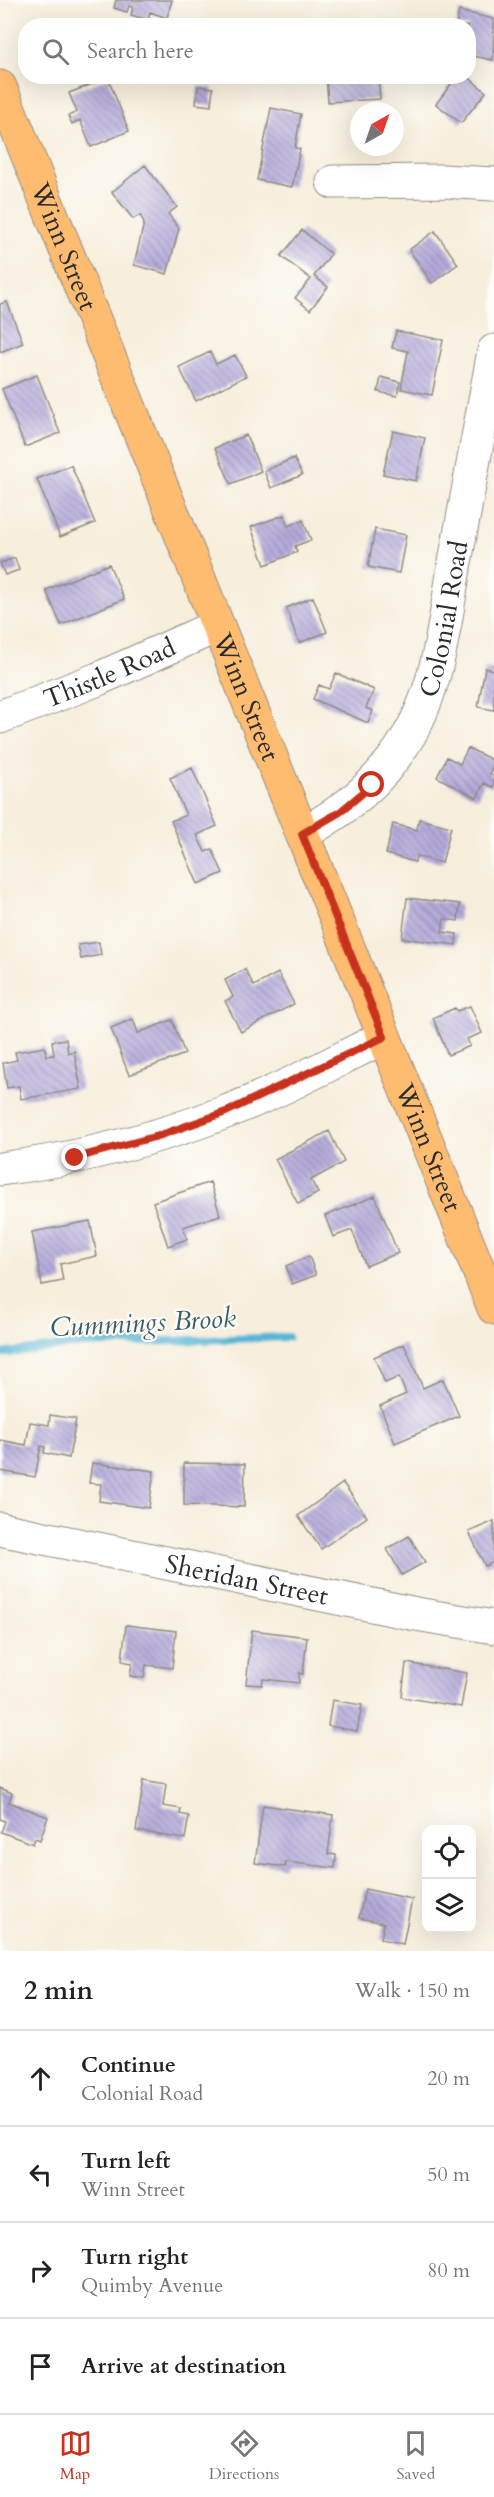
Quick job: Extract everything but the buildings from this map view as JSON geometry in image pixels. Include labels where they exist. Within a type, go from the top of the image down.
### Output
[{"type":"main road","name":"Winn Street","points":[[0,87],[494,1308]]},
{"type":"street","points":[[333,182],[442,181],[494,184]]},
{"type":"street","name":"Colonial Road","points":[[302,834],[340,812],[372,785],[397,754],[422,710],[432,682],[446,616],[494,351]]},
{"type":"street","name":"Thistle Road","points":[[0,717],[98,679],[217,626]]},
{"type":"street","points":[[0,1169],[75,1158],[158,1136],[226,1112],[384,1037]]},
{"type":"street","name":"Sheridan Street","points":[[0,1529],[416,1614],[494,1627]]},
{"type":"waterway","name":"Cummings Brook","points":[[0,1354],[80,1344],[288,1337]]},
{"type":"route","points":[[75,1158],[158,1136],[226,1112],[384,1037],[302,834],[340,812],[372,785]]}]
